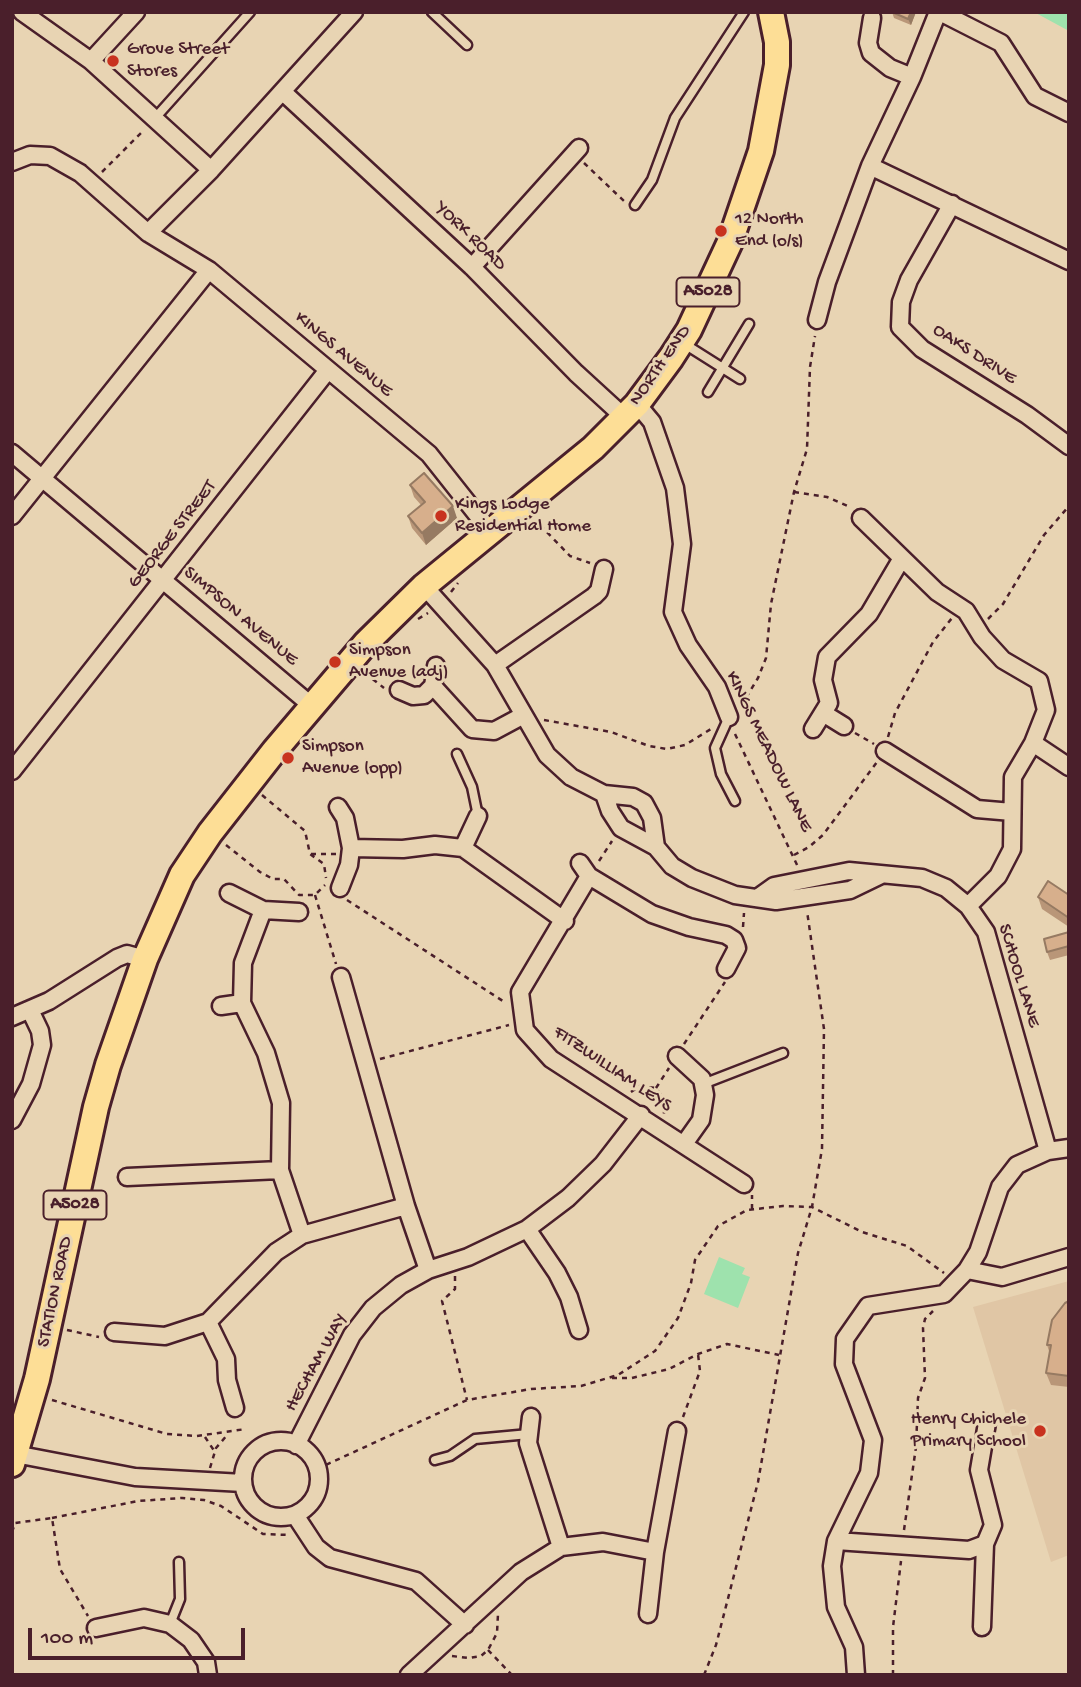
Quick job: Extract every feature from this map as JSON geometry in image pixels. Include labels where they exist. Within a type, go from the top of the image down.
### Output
[{"type":"main road","name":"NORTH END","points":[[490,531],[593,447],[631,410],[682,342],[730,242],[761,151],[777,65],[777,42],[771,12]]},
{"type":"main road","name":"A5028","points":[[145,959],[182,875],[210,833],[249,784],[366,643],[424,586],[490,531]]},
{"type":"main road","name":"STATION ROAD","points":[[14,1459],[37,1379],[96,1107],[120,1025],[145,959]]},
{"type":"street","points":[[22,12],[91,61],[156,117],[211,170]]},
{"type":"street","points":[[91,61],[136,12]]},
{"type":"street","points":[[148,233],[211,170],[354,12]]},
{"type":"street","points":[[817,320],[827,282],[870,166],[939,12],[1001,43],[1035,96],[1069,113]]},
{"type":"street","points":[[872,18],[868,43],[871,53],[890,68],[912,77]]},
{"type":"street","name":"YORK ROAD","points":[[283,92],[472,267],[576,373],[631,410]]},
{"type":"street","points":[[472,267],[576,151]]},
{"type":"street","name":"KINGS AVENUE","points":[[12,162],[30,155],[50,156],[91,183],[148,233],[209,270],[429,454],[490,531]]},
{"type":"street","points":[[870,166],[1069,261]]},
{"type":"street","name":"OAKS DRIVE","points":[[952,204],[909,280],[901,302],[900,327],[922,349],[1027,415],[1069,446]]},
{"type":"street","points":[[12,516],[209,270]]},
{"type":"street","name":"GEORGE STREET","points":[[12,771],[165,581],[328,370]]},
{"type":"street","name":"KINGS MEADOW LANE","points":[[631,410],[652,422],[675,488],[682,544],[673,612],[688,645],[717,687],[729,718]]},
{"type":"street","name":"SIMPSON AVENUE","points":[[12,453],[312,706]]},
{"type":"street","points":[[861,518],[937,592],[961,607],[1003,660],[1039,681],[1046,710],[1033,743],[1013,777],[1012,849],[998,876],[968,906]]},
{"type":"street","points":[[813,730],[828,703],[823,680],[827,657],[869,614],[902,558]]},
{"type":"street","points":[[495,664],[594,596],[599,591],[604,569]]},
{"type":"street","points":[[424,586],[495,664],[547,755],[571,777],[604,794],[633,797],[644,803],[652,817],[656,847]]},
{"type":"street","points":[[399,690],[413,696],[424,695],[433,686],[436,666]]},
{"type":"street","points":[[433,686],[472,729],[494,731],[526,722]]},
{"type":"street","points":[[823,713],[844,726]]},
{"type":"street","points":[[1033,743],[1069,767]]},
{"type":"street","points":[[885,751],[976,809],[1012,812]]},
{"type":"street","points":[[604,794],[610,811],[621,828]]},
{"type":"street","points":[[333,889],[349,865],[351,851],[345,818],[338,807]]},
{"type":"street","points":[[463,849],[478,816]]},
{"type":"street","name":"SCHOOL LANE","points":[[621,828],[656,847],[672,866],[692,878],[735,895],[760,896],[776,901],[850,890],[883,874],[922,878],[946,888],[968,906],[986,932],[1048,1151]]},
{"type":"street","points":[[351,851],[435,845],[463,849],[565,921]]},
{"type":"street","points":[[522,1017],[520,992],[529,973],[565,921],[585,869],[653,914],[689,927],[726,935],[734,940],[737,948],[726,970]]},
{"type":"street","points":[[229,892],[263,910],[299,912]]},
{"type":"street","points":[[263,910],[243,963],[242,1003],[266,1052],[281,1103],[280,1170],[302,1235]]},
{"type":"street","points":[[12,1017],[30,1010],[117,958],[127,954],[145,959]]},
{"type":"street","points":[[341,977],[406,1206],[428,1270]]},
{"type":"street","points":[[221,1006],[242,1003]]},
{"type":"street","points":[[12,1120],[31,1084],[42,1045],[40,1031],[30,1010]]},
{"type":"street","name":"FITZWILLIAM LEYS","points":[[522,1017],[529,1037],[551,1059],[623,1103],[744,1184]]},
{"type":"street","points":[[677,1056],[691,1065],[703,1084]]},
{"type":"street","name":"FITZWILLIAM LEYS","points":[[684,1144],[701,1120],[703,1084]]},
{"type":"street","name":"HECHAM WAY","points":[[296,1445],[352,1335],[373,1308],[401,1285],[428,1270],[451,1264],[527,1229],[568,1198],[603,1164],[641,1115]]},
{"type":"street","points":[[856,1675],[855,1647],[836,1607],[832,1566],[836,1541],[869,1472],[873,1440],[845,1364],[845,1339],[868,1306],[944,1294],[967,1270],[978,1252],[1000,1187],[1017,1165],[1048,1151],[1069,1148]]},
{"type":"street","points":[[127,1177],[280,1170]]},
{"type":"street","points":[[114,1332],[165,1336],[208,1322],[276,1252],[302,1235],[406,1206]]},
{"type":"street","points":[[527,1229],[569,1297],[579,1330]]},
{"type":"street","points":[[967,1270],[1002,1277],[1069,1257]]},
{"type":"street","points":[[208,1322],[226,1359],[227,1380],[235,1408]]},
{"type":"street","points":[[531,1417],[528,1443],[561,1547]]},
{"type":"street","points":[[982,1627],[985,1544],[993,1525],[979,1470],[987,1423]]},
{"type":"street","points":[[648,1614],[655,1552],[677,1431]]},
{"type":"street","points":[[281,1441],[296,1445],[307,1452],[317,1469],[318,1486],[314,1498],[295,1515],[282,1517],[259,1510],[245,1493],[243,1483],[249,1459],[258,1449],[281,1441]]},
{"type":"street","points":[[14,1459],[135,1476],[243,1483]]},
{"type":"street","points":[[295,1515],[316,1547],[330,1558],[416,1581],[465,1625]]},
{"type":"street","points":[[836,1541],[969,1550],[985,1544]]},
{"type":"street","points":[[409,1675],[521,1572],[561,1547],[603,1542],[655,1552]]},
{"type":"street","points":[[96,1628],[144,1618],[170,1623],[191,1640],[206,1662],[208,1675]]},
{"type":"lane","points":[[156,117],[250,12]]},
{"type":"lane","points":[[432,12],[467,45]]},
{"type":"lane","points":[[635,205],[652,180],[675,118],[744,12]]},
{"type":"lane","points":[[708,391],[749,324]]},
{"type":"lane","points":[[682,342],[740,379]]},
{"type":"lane","points":[[729,718],[715,748],[721,774],[735,801]]},
{"type":"lane","points":[[457,754],[472,787],[478,816]]},
{"type":"lane","points":[[703,1084],[783,1053]]},
{"type":"lane","points":[[435,1460],[450,1456],[475,1439],[529,1434]]},
{"type":"lane","points":[[170,1623],[180,1599],[179,1562]]},
{"type":"path","points":[[91,183],[156,117]]},
{"type":"path","points":[[576,151],[626,204],[633,194]]},
{"type":"path","points":[[526,722],[543,720],[611,732],[649,746],[667,749],[685,745],[729,718],[746,701],[766,658],[771,604],[794,492],[807,449],[810,368],[817,320]]},
{"type":"path","points":[[794,492],[839,501],[861,518]]},
{"type":"path","points":[[976,626],[994,615],[1003,604],[1044,535],[1069,506]]},
{"type":"path","points":[[523,523],[541,526],[570,556],[604,569]]},
{"type":"path","points":[[794,855],[823,835],[885,751],[895,713],[933,642],[961,607]]},
{"type":"path","points":[[362,670],[394,696],[399,690]]},
{"type":"path","name":"KINGS MEADOW LANE","points":[[729,718],[794,855],[800,874]]},
{"type":"path","points":[[844,726],[885,751]]},
{"type":"path","points":[[249,784],[305,831],[310,854],[324,864],[333,889],[522,1017]]},
{"type":"path","points":[[585,869],[621,828]]},
{"type":"path","points":[[210,833],[260,872],[273,878],[284,878],[293,892],[305,896],[333,889]]},
{"type":"path","points":[[310,854],[351,851]]},
{"type":"path","points":[[315,895],[341,977]]},
{"type":"path","points":[[704,1675],[716,1645],[758,1482],[798,1253],[812,1207],[822,1149],[824,1029],[807,904]]},
{"type":"path","points":[[737,948],[742,947],[744,912]]},
{"type":"path","points":[[656,1088],[725,982],[726,970]]},
{"type":"path","points":[[366,1063],[522,1017]]},
{"type":"path","points":[[623,1103],[640,1086],[656,1088],[666,1107],[659,1127]]},
{"type":"path","points":[[317,1469],[467,1400],[531,1389],[581,1385],[608,1377],[655,1351],[677,1318],[691,1283],[695,1260],[718,1226],[747,1209],[812,1207],[862,1233],[907,1246],[951,1279]]},
{"type":"path","points":[[451,1264],[454,1270],[454,1289],[442,1301],[467,1400]]},
{"type":"path","points":[[904,1538],[916,1447],[918,1398],[925,1378],[923,1328],[925,1319],[934,1311]]},
{"type":"path","points":[[64,1329],[112,1339],[114,1332]]},
{"type":"path","points":[[608,1377],[632,1378],[669,1369],[698,1354],[727,1344],[746,1345],[779,1355]]},
{"type":"path","points":[[677,1431],[700,1371],[698,1354]]},
{"type":"path","points":[[48,1399],[167,1434],[204,1436],[246,1429]]},
{"type":"path","points":[[210,1470],[215,1452],[228,1434]]},
{"type":"path","points":[[204,1436],[215,1452]]},
{"type":"path","points":[[12,1532],[15,1523],[138,1501],[183,1498],[205,1500],[221,1506],[263,1534],[292,1535]]},
{"type":"path","points":[[52,1518],[60,1569],[96,1628]]},
{"type":"path","points":[[893,1675],[893,1627],[902,1554]]},
{"type":"path","points":[[438,1650],[456,1658],[468,1658],[481,1656],[488,1650],[497,1633],[499,1617],[495,1597]]},
{"type":"path","points":[[488,1650],[512,1675]]},
{"type":"shaded area","name":"Henry Chichele Primary School","points":[[1069,1281],[1069,1555],[1051,1562],[973,1307]]},
{"type":"green space","points":[[1034,12],[1069,12],[1069,31]]},
{"type":"green space","points":[[719,1257],[745,1268],[742,1274],[750,1277],[738,1308],[704,1294]]},
{"type":"building","points":[[892,12],[911,12],[908,19]]},
{"type":"building","points":[[424,473],[453,506],[422,533],[408,516],[425,502],[410,485]]},
{"type":"building","points":[[1048,881],[1069,895],[1069,918],[1038,897]]},
{"type":"building","points":[[1069,932],[1069,946],[1047,952],[1044,939]]},
{"type":"building","points":[[1069,1301],[1069,1376],[1046,1373],[1051,1345],[1047,1345],[1052,1320]]},
{"type":"place","name":"Grove Street Stores","points":[[113,61]]},
{"type":"place","name":"12 North End (o/s)","points":[[721,231]]},
{"type":"place","name":"Kings Lodge Residential Home","points":[[441,516]]},
{"type":"place","name":"Simpson Avenue (adj)","points":[[335,662]]},
{"type":"place","name":"Simpson Avenue (opp)","points":[[288,758]]},
{"type":"place","name":"Henry Chichele Primary School","points":[[1040,1431]]}]
